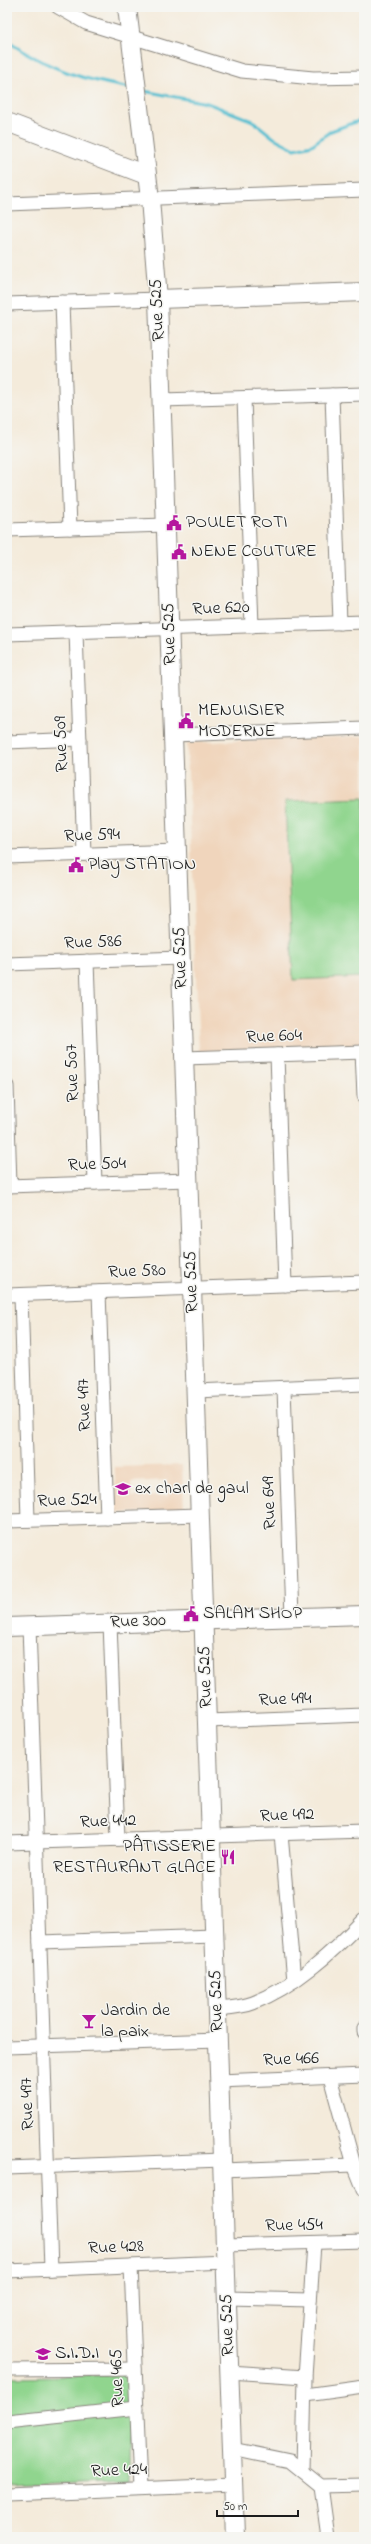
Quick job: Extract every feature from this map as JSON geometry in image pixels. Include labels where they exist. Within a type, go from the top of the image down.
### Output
[{"type":"street","points":[[58,7],[86,23],[242,71],[313,78],[364,77]]},
{"type":"street","name":"Rue 525","points":[[127,7],[150,199],[158,299],[235,2537]]},
{"type":"street","points":[[7,122],[146,175]]},
{"type":"street","points":[[7,204],[364,190]]},
{"type":"street","points":[[7,304],[364,292]]},
{"type":"street","points":[[62,302],[70,528]]},
{"type":"street","points":[[162,400],[364,394]]},
{"type":"street","points":[[332,395],[340,623]]},
{"type":"street","points":[[244,398],[252,626]]},
{"type":"street","points":[[7,530],[166,525]]},
{"type":"street","name":"Rue 620","points":[[7,634],[364,622]]},
{"type":"street","name":"Rue 509","points":[[76,632],[84,854]]},
{"type":"street","points":[[173,735],[364,728]]},
{"type":"street","points":[[7,742],[80,739]]},
{"type":"street","name":"Rue 594","points":[[7,857],[177,851]]},
{"type":"street","name":"Rue 586","points":[[7,964],[181,958]]},
{"type":"street","name":"Rue 507","points":[[87,961],[95,1184]]},
{"type":"street","points":[[363,1052],[364,1096]]},
{"type":"street","name":"Rue 604","points":[[184,1058],[363,1052]]},
{"type":"street","points":[[277,1055],[285,1285]]},
{"type":"street","points":[[7,1086],[9,1186]]},
{"type":"street","name":"Rue 504","points":[[9,1186],[188,1180]]},
{"type":"street","name":"Rue 580","points":[[7,1295],[364,1282]]},
{"type":"street","name":"Rue 497","points":[[99,1292],[107,1518]]},
{"type":"street","points":[[21,1294],[28,1520]]},
{"type":"street","points":[[196,1392],[364,1384]]},
{"type":"street","name":"Rue 649","points":[[284,1388],[292,1617]]},
{"type":"street","name":"Rue 524","points":[[7,1521],[200,1515]]},
{"type":"street","name":"Rue 300","points":[[7,1627],[364,1615]]},
{"type":"street","points":[[110,1623],[118,1839]]},
{"type":"street","name":"Rue 497","points":[[29,1626],[51,2269]]},
{"type":"street","name":"Rue 494","points":[[207,1721],[364,1715]]},
{"type":"street","name":"Rue 492","points":[[211,1836],[364,1831]]},
{"type":"street","points":[[281,1834],[294,1981]]},
{"type":"street","name":"Rue 442","points":[[7,1843],[211,1836]]},
{"type":"street","points":[[217,2010],[253,2004],[294,1981],[343,1941],[364,1919]]},
{"type":"street","points":[[40,1942],[214,1936]]},
{"type":"street","points":[[7,2047],[218,2040]]},
{"type":"street","name":"Rue 466","points":[[219,2081],[364,2075]]},
{"type":"street","points":[[330,2076],[354,2165],[364,2190]]},
{"type":"street","points":[[7,2168],[48,2166],[354,2165]]},
{"type":"street","name":"Rue 454","points":[[225,2253],[314,2244],[364,2241]]},
{"type":"street","points":[[303,2470],[306,2395],[305,2377],[314,2244]]},
{"type":"street","name":"Rue 428","points":[[7,2270],[131,2266],[225,2253]]},
{"type":"street","name":"Rue 465","points":[[131,2266],[140,2488]]},
{"type":"street","points":[[227,2298],[310,2300]]},
{"type":"street","points":[[7,2370],[136,2369]]},
{"type":"street","points":[[229,2372],[305,2377]]},
{"type":"street","points":[[306,2395],[364,2387]]},
{"type":"street","points":[[7,2422],[137,2408]]},
{"type":"street","points":[[232,2449],[290,2461],[321,2486],[328,2537]]},
{"type":"street","name":"Rue 424","points":[[7,2494],[233,2485]]},
{"type":"street","points":[[321,2486],[364,2485]]},
{"type":"shaded area","points":[[364,736],[364,1045],[199,1052],[187,743]]},
{"type":"shaded area","name":"ex charl de gaul","points":[[182,1465],[184,1510],[116,1513],[115,1467]],"holes":[[[167,1480],[168,1496],[131,1497],[131,1482]]]},
{"type":"green space","points":[[364,798],[364,977],[293,980],[285,801]]},
{"type":"green space","points":[[131,2375],[130,2480],[7,2485],[7,2377]]},
{"type":"waterway","points":[[7,41],[38,59],[66,72],[96,81],[131,88]]},
{"type":"waterway","points":[[144,91],[207,103],[253,121],[274,138],[295,149],[312,145],[331,131],[364,119]]},
{"type":"place","name":"POULET ROTI","points":[[174,523]]},
{"type":"place","name":"NENE COUTURE","points":[[179,552]]},
{"type":"place","name":"MENUISIER MODERNE","points":[[186,721]]},
{"type":"place","name":"Play STATION","points":[[76,865]]},
{"type":"place","name":"ex charl de gaul","points":[[123,1489]]},
{"type":"place","name":"SALAM SHOP","points":[[191,1614]]},
{"type":"place","name":"PÂTISSERIE RESTAURANT GLACE","points":[[228,1857]]},
{"type":"place","name":"Jardin de la paix","points":[[89,2021]]},
{"type":"place","name":"S.I.D.I","points":[[43,2354]]}]
